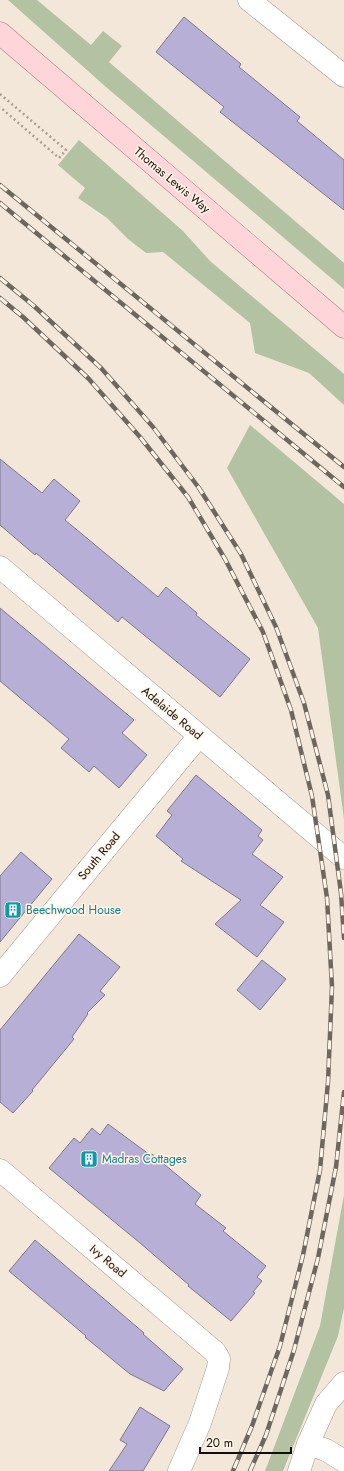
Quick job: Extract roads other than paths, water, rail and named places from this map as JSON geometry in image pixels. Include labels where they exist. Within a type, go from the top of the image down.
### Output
[{"type":"main road","name":"Thomas Lewis Way","points":[[0,33],[344,327]]},
{"type":"street","points":[[250,0],[344,76]]},
{"type":"street","name":"Adelaide Road","points":[[0,567],[344,858]]},
{"type":"street","name":"South Road","points":[[0,976],[199,736]]},
{"type":"street","name":"Ivy Road","points":[[0,1170],[215,1352],[219,1359],[218,1368],[200,1423],[179,1471]]},
{"type":"street","points":[[299,1471],[308,1444],[326,1404],[344,1383]]},
{"type":"street","points":[[308,1444],[326,1450],[344,1460]]},
{"type":"railway","points":[[0,185],[344,467]]},
{"type":"railway","points":[[0,203],[344,487]]},
{"type":"railway","points":[[0,278],[34,306],[101,368],[153,427],[199,488],[241,554],[276,627],[304,703],[328,795],[341,893],[344,938]]},
{"type":"railway","points":[[0,298],[23,317],[88,378],[140,437],[188,497],[225,559],[263,632],[291,710],[312,796],[327,898],[332,987],[328,1082],[320,1170],[303,1255],[280,1346],[252,1426],[233,1471]]},
{"type":"railway","points":[[250,1471],[266,1435],[294,1350],[318,1258],[336,1167],[344,1092]]},
{"type":"place","name":"Beechwood House","points":[[13,910]]},
{"type":"place","name":"Madras Cottages","points":[[89,1159]]}]
